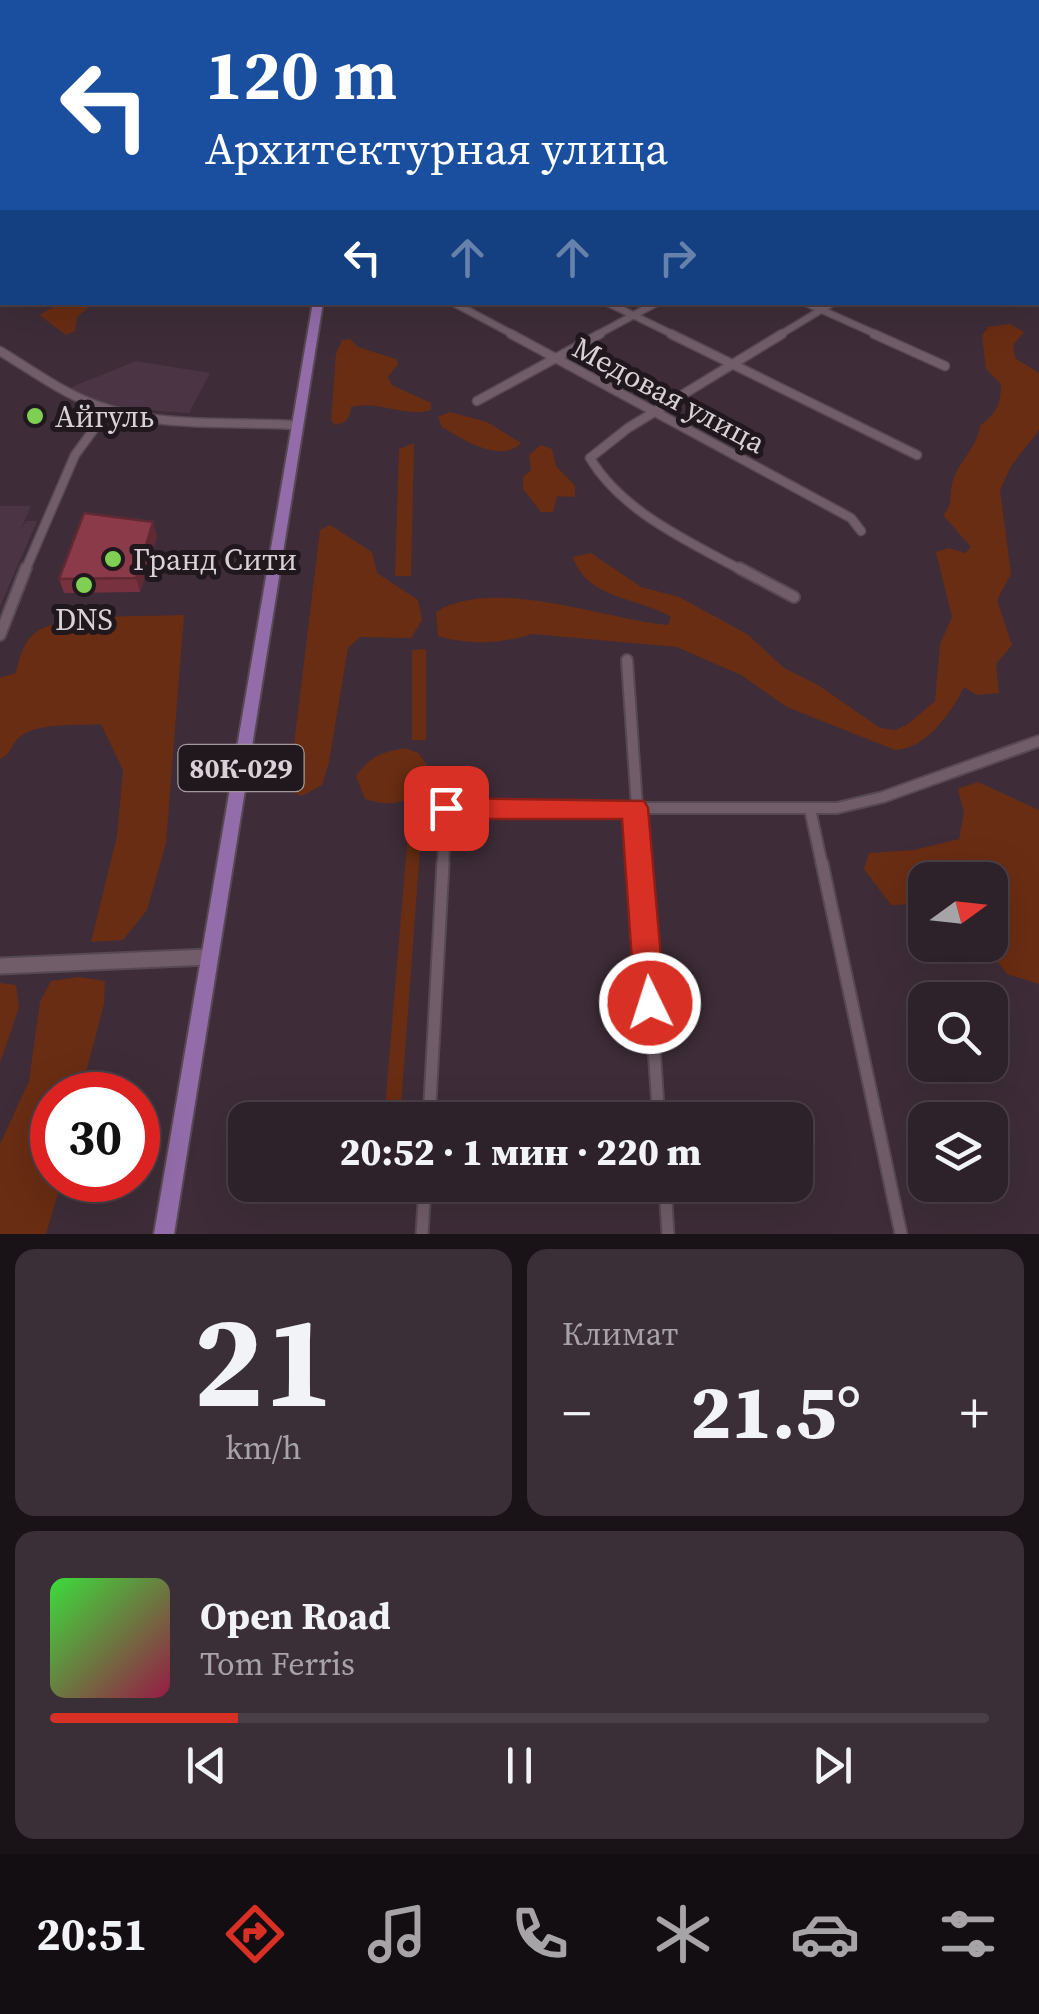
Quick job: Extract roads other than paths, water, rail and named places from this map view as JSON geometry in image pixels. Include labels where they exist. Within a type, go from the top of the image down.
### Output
[{"type":"main road","name":"80К-029","points":[[164,1234],[318,305]]},
{"type":"street","name":"Медовая улица","points":[[457,305],[851,518],[861,531]]},
{"type":"street","points":[[612,305],[917,455]]},
{"type":"street","points":[[476,401],[653,305]]},
{"type":"street","points":[[811,305],[945,366]]},
{"type":"street","points":[[794,598],[720,559],[648,514],[599,476],[590,458],[628,428],[830,305]]},
{"type":"street","points":[[0,351],[60,388],[108,410],[180,419],[298,424]]},
{"type":"street","points":[[0,635],[66,475],[89,428],[108,410]]},
{"type":"street","points":[[627,660],[634,808],[658,1102]]},
{"type":"street","points":[[430,1102],[446,808],[810,809],[882,800],[954,768],[1018,751],[1039,741]]},
{"type":"street","points":[[810,809],[902,1234]]},
{"type":"street","points":[[0,966],[208,957]]},
{"type":"street","points":[[422,1234],[424,1202]]},
{"type":"street","points":[[665,1202],[668,1234]]},
{"type":"place","name":"Айгуль","points":[[35,416]]},
{"type":"place","name":"Гранд Сити","points":[[113,559]]},
{"type":"place","name":"DNS","points":[[84,585]]}]
